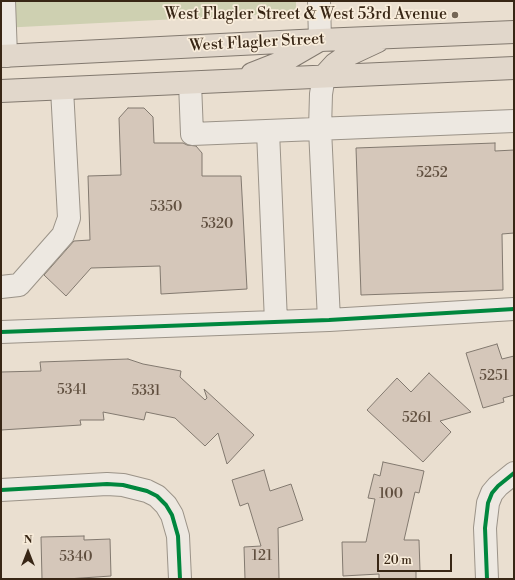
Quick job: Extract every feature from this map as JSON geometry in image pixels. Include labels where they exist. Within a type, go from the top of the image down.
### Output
[{"type":"main road","name":"West Flagler Street","points":[[4,56],[514,32]]},
{"type":"main road","points":[[324,76],[335,64],[348,55],[386,38]]},
{"type":"main road","points":[[238,80],[280,63],[320,40]]},
{"type":"main road","points":[[4,56],[4,91],[514,68]]},
{"type":"street","points":[[4,1],[4,56]]},
{"type":"street","points":[[319,1],[320,40]]},
{"type":"street","points":[[324,76],[321,94],[320,129],[329,320]]},
{"type":"street","points":[[190,83],[192,134],[514,121]]},
{"type":"street","points":[[1,287],[19,285],[63,235],[69,218],[62,88]]},
{"type":"street","points":[[268,131],[276,322]]},
{"type":"street","points":[[1,332],[329,320],[514,309]]},
{"type":"street","points":[[487,579],[486,516],[490,498],[506,479]]},
{"type":"street","points":[[1,490],[112,485],[148,491],[157,496],[166,505],[176,526],[178,536],[180,579]]},
{"type":"green space","points":[[1,1],[296,1],[296,13],[1,28]]},
{"type":"building","points":[[128,108],[144,108],[153,117],[154,143],[183,143],[196,146],[202,153],[202,176],[241,176],[247,289],[161,294],[160,266],[91,268],[66,296],[44,275],[74,241],[90,240],[88,176],[121,175],[119,118]]},
{"type":"building","points":[[495,143],[495,151],[514,150],[514,233],[502,234],[503,290],[361,295],[356,148]]},
{"type":"building","points":[[497,344],[502,359],[514,356],[514,395],[503,398],[504,402],[483,408],[466,353]]},
{"type":"building","points":[[128,359],[143,364],[181,371],[180,377],[205,400],[207,398],[204,389],[254,435],[227,464],[218,433],[205,446],[175,418],[146,412],[144,420],[103,412],[104,420],[80,420],[81,425],[1,430],[1,372],[41,371],[40,362]]},
{"type":"building","points":[[429,373],[471,412],[440,421],[451,432],[423,462],[367,410],[397,378],[411,392]]},
{"type":"building","points":[[383,462],[424,471],[419,493],[415,492],[404,540],[419,540],[420,571],[416,571],[416,579],[379,579],[379,574],[343,576],[342,542],[366,542],[375,499],[368,498],[374,474],[380,476]]},
{"type":"building","points":[[264,470],[270,491],[291,484],[303,520],[278,528],[279,579],[245,579],[244,547],[261,546],[248,503],[240,506],[232,480]]},
{"type":"building","points":[[84,536],[84,540],[110,539],[111,576],[42,579],[41,537]]},
{"type":"cycle path","points":[[1,332],[329,320],[514,309]]},
{"type":"cycle path","points":[[487,579],[485,528],[488,503],[492,493],[498,486],[514,473]]},
{"type":"cycle path","points":[[1,490],[107,484],[123,485],[147,491],[157,496],[166,505],[172,515],[178,536],[180,579]]},
{"type":"place","name":"West Flagler Street & West 53rd Avenue","points":[[455,15]]}]
